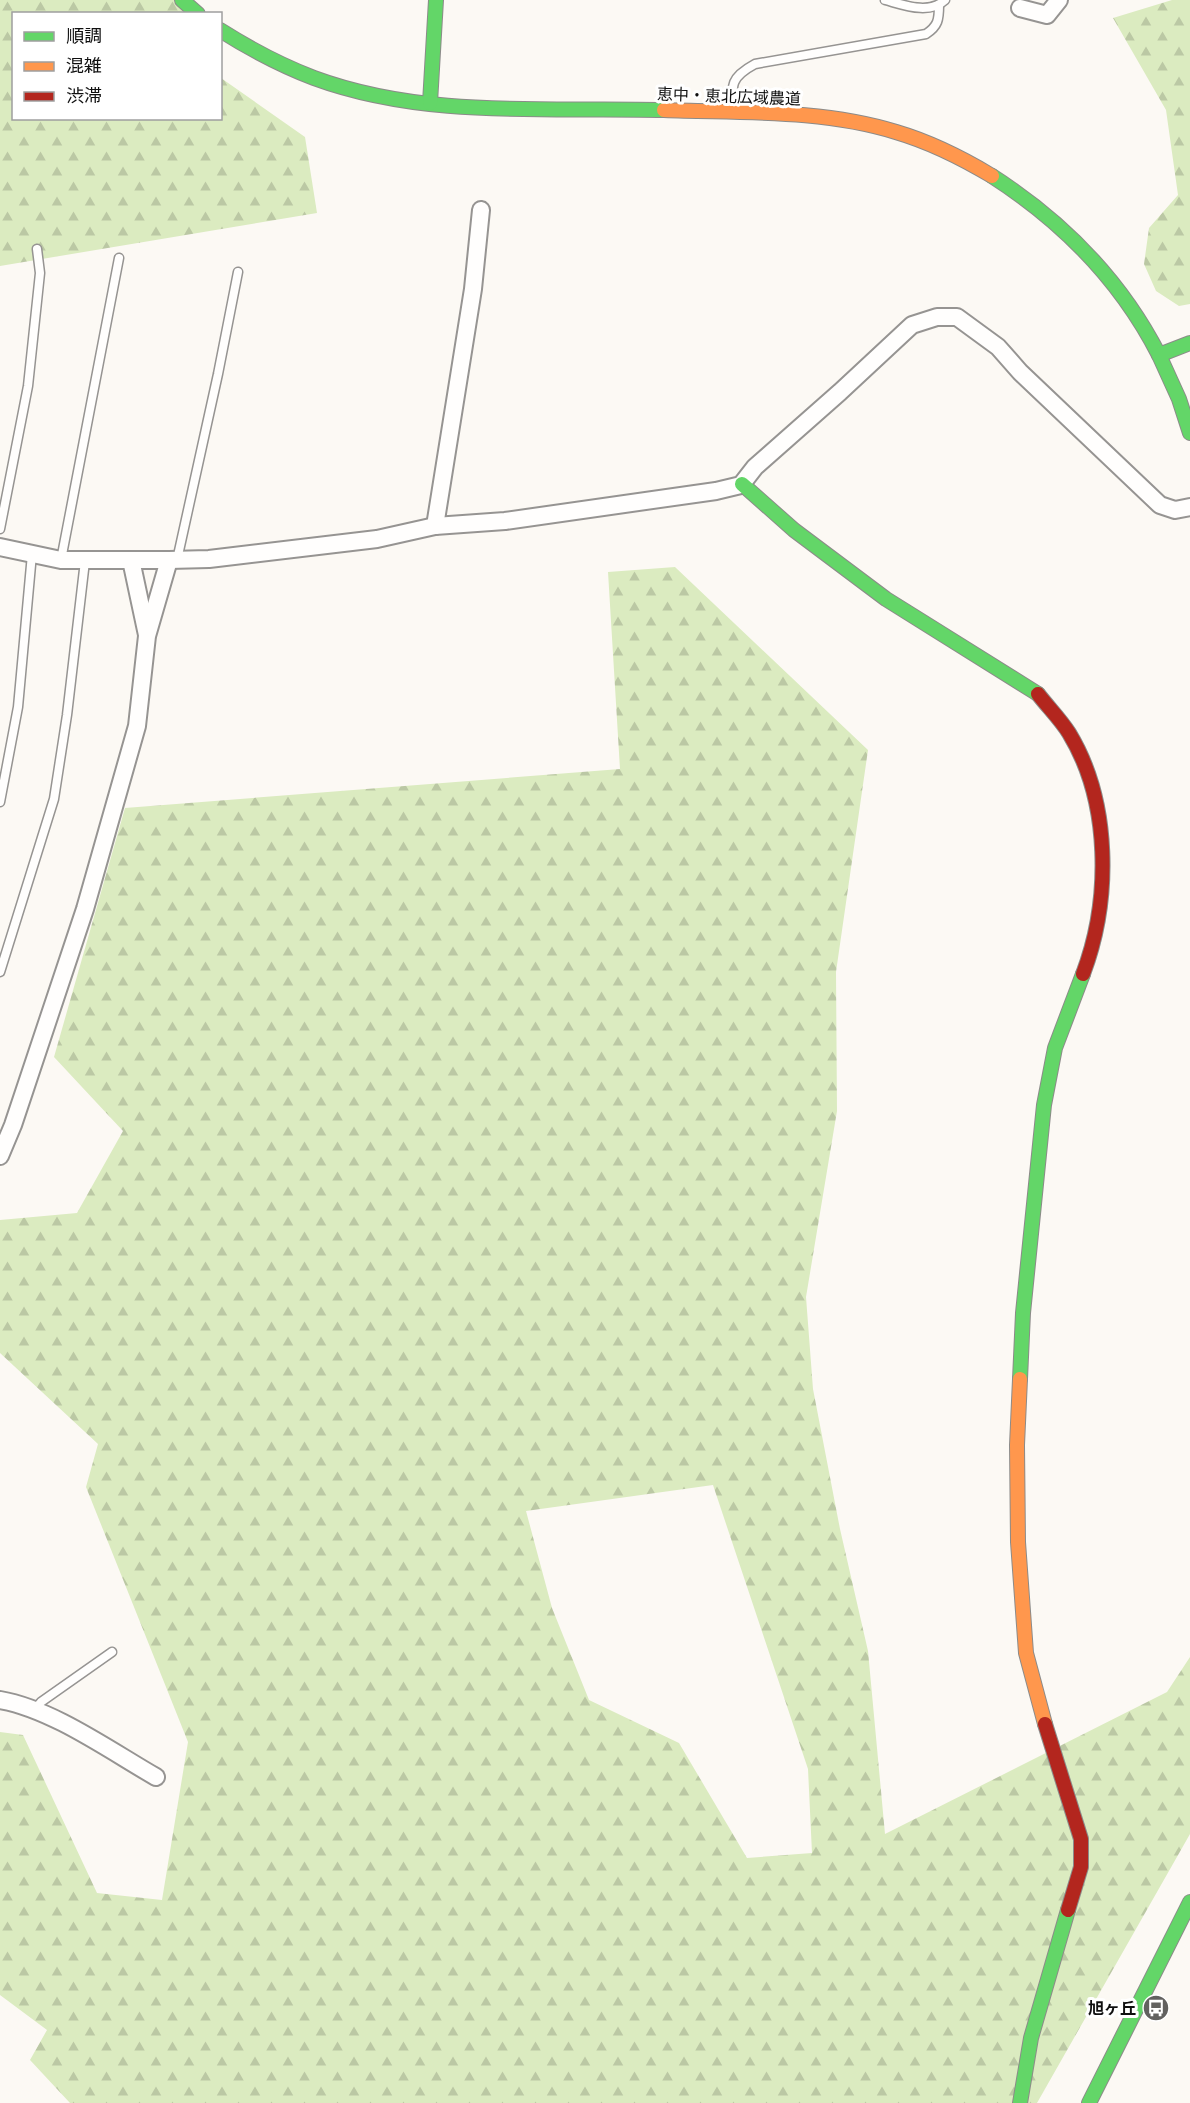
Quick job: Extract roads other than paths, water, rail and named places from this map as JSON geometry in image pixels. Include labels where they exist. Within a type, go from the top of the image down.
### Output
[{"type":"street","points":[[182,0],[196,12]]},
{"type":"street","points":[[430,103],[436,0]]},
{"type":"street","points":[[1020,8],[1047,15],[1059,0]]},
{"type":"street","name":"恵中・恵北広域農道","points":[[222,31],[243,46],[277,64],[313,78],[392,99],[489,108],[583,108],[804,115],[843,120],[916,138],[978,167],[1014,188],[1078,244],[1105,272],[1148,331],[1179,399],[1190,433]]},
{"type":"street","points":[[435,526],[473,289],[481,210]]},
{"type":"street","points":[[0,547],[61,560],[209,559],[376,539],[435,526],[505,521],[716,491],[742,484],[755,467],[912,325],[937,317],[957,317],[998,347],[1020,372],[1160,505],[1175,510],[1190,507]]},
{"type":"street","points":[[1159,355],[1190,343]]},
{"type":"street","points":[[742,484],[794,530],[886,599],[1035,691],[1069,733],[1082,760],[1099,809],[1103,846],[1100,912],[1088,961],[1055,1048],[1044,1106],[1023,1313],[1017,1446],[1018,1542],[1026,1653],[1042,1716],[1081,1839],[1081,1866],[1031,2038],[1020,2103]]},
{"type":"street","points":[[130,560],[147,636]]},
{"type":"street","points":[[0,1156],[13,1125],[85,909],[137,726],[147,636],[173,560]]},
{"type":"street","points":[[0,1700],[35,1709],[156,1777]]},
{"type":"street","points":[[1089,2103],[1190,1902]]},
{"type":"lane","points":[[885,0],[930,8],[942,3]]},
{"type":"lane","points":[[734,112],[732,85],[740,72],[755,64],[832,49],[909,39],[926,34],[935,28],[942,3]]},
{"type":"lane","points":[[0,529],[28,386],[40,273],[37,249]]},
{"type":"lane","points":[[61,560],[119,258]]},
{"type":"lane","points":[[173,560],[218,374],[238,272]]},
{"type":"lane","points":[[0,802],[18,707],[32,554]]},
{"type":"lane","points":[[0,972],[54,799],[68,715],[86,561]]},
{"type":"lane","points":[[35,1709],[41,1702],[112,1652]]},
{"type":"place","name":"旭ヶ丘","points":[[1156,2008]]}]
